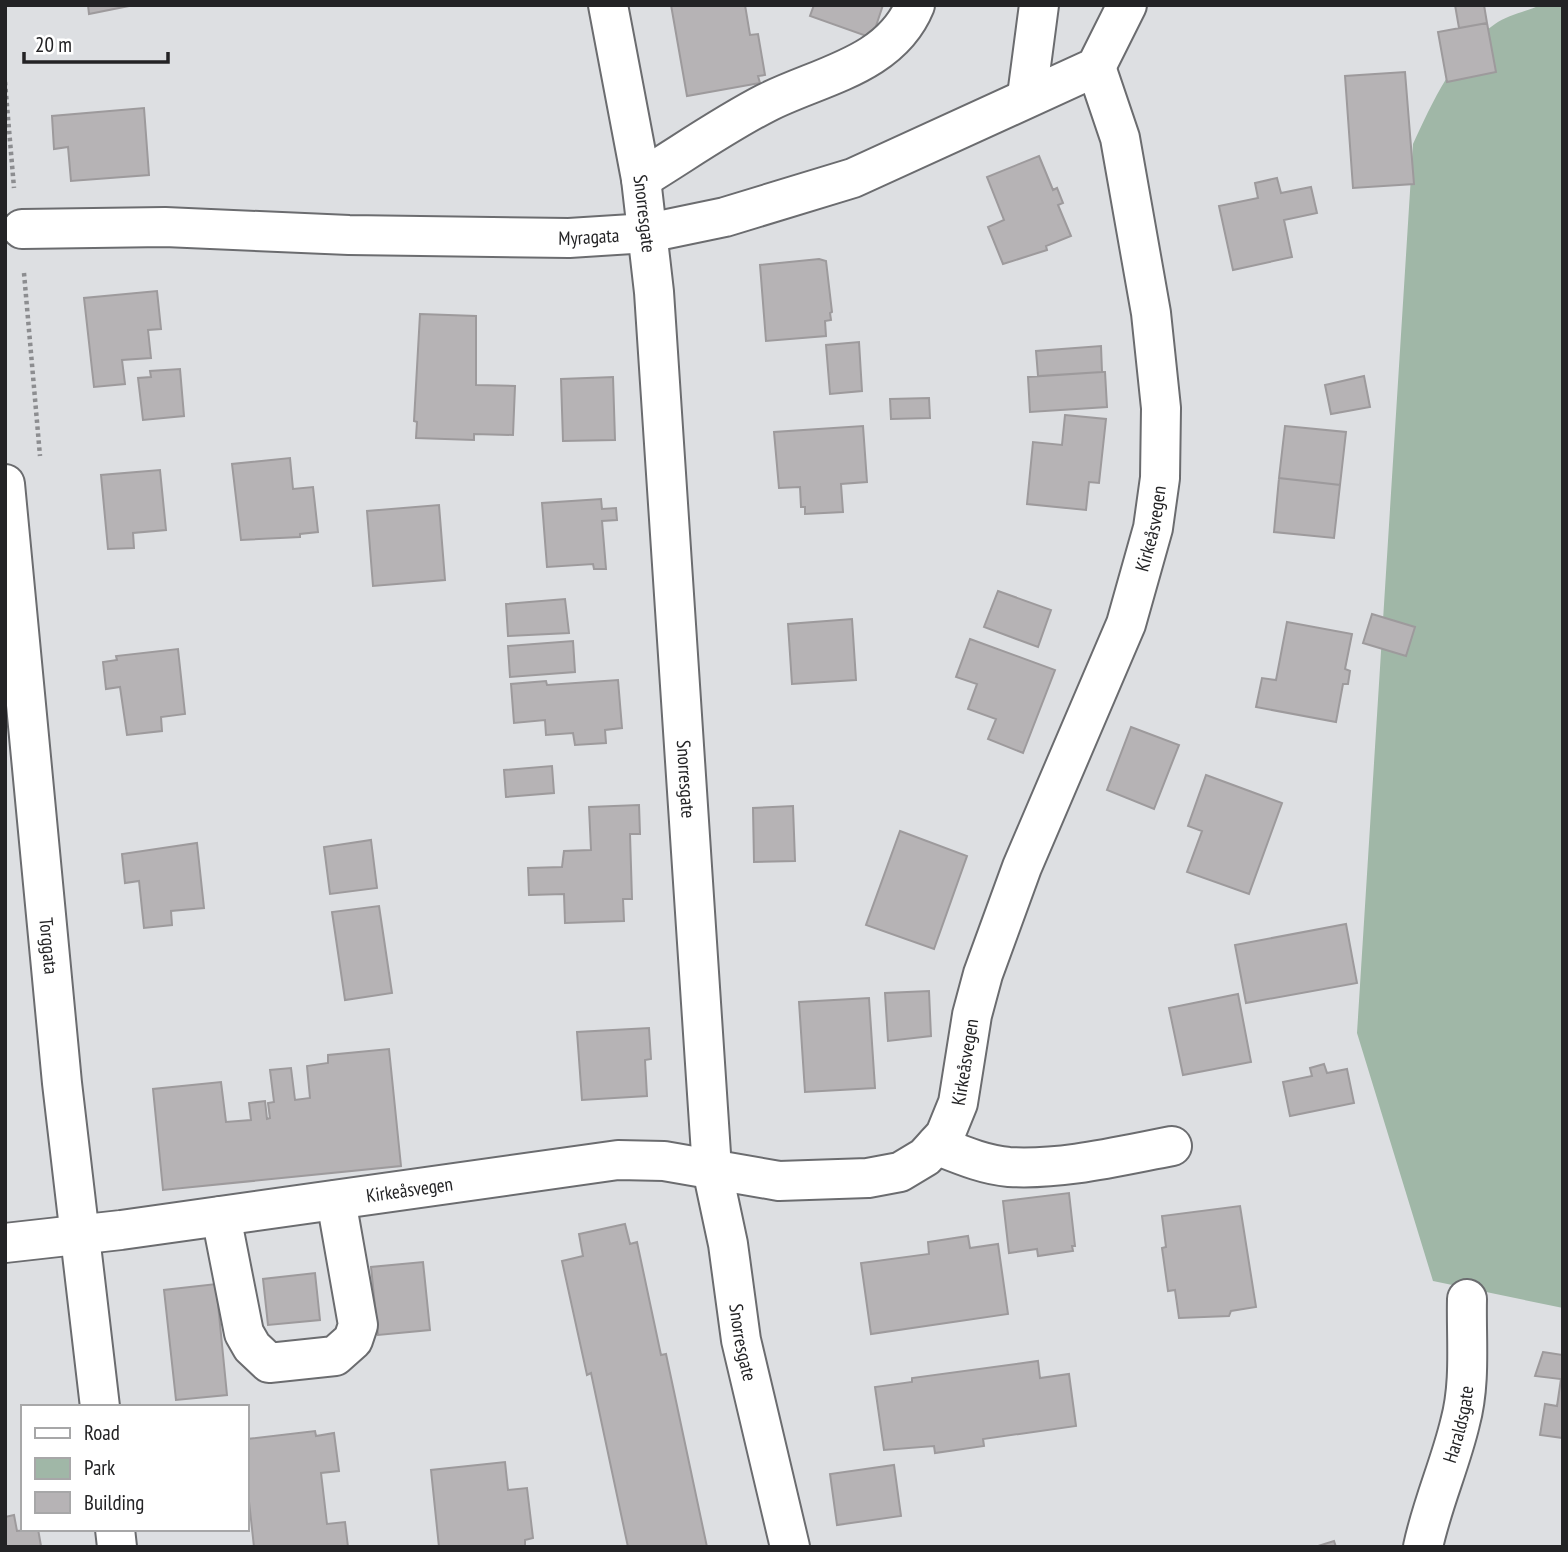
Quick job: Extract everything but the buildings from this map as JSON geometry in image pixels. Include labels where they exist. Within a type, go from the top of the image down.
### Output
[{"type":"street","name":"Snorresgate","points":[[608,5],[641,179],[648,233],[712,1169],[728,1244],[741,1340],[790,1547]]},
{"type":"street","points":[[641,179],[766,103],[842,72],[893,41],[915,5]]},
{"type":"street","points":[[1027,96],[1040,5]]},
{"type":"street","points":[[1096,67],[1127,5]]},
{"type":"street","name":"Myragata","points":[[22,229],[166,227],[349,235],[569,237],[648,233],[725,217],[853,178],[1027,96],[1096,67]]},
{"type":"street","name":"Kirkeåsvegen","points":[[5,1243],[221,1216],[618,1160],[664,1161],[779,1181],[869,1178],[900,1171],[925,1157],[945,1135],[958,1103],[982,974],[1022,867],[1126,624],[1153,528],[1160,478],[1161,408],[1151,313],[1120,138],[1096,67]]},
{"type":"street","name":"Torggata","points":[[5,484],[61,1072],[100,1405]]},
{"type":"street","points":[[936,1145],[967,1158],[1008,1167],[1088,1162],[1172,1146]]},
{"type":"street","points":[[221,1216],[244,1333],[252,1348],[269,1363],[291,1363],[335,1356],[347,1349],[359,1325],[336,1200]]},
{"type":"street","name":"Haraldsgate","points":[[1423,1547],[1431,1507],[1462,1414],[1467,1299]]},
{"type":"green space","points":[[1541,5],[1563,5],[1563,1308],[1433,1281],[1357,1033],[1413,144],[1447,78],[1468,48],[1500,21]]}]
